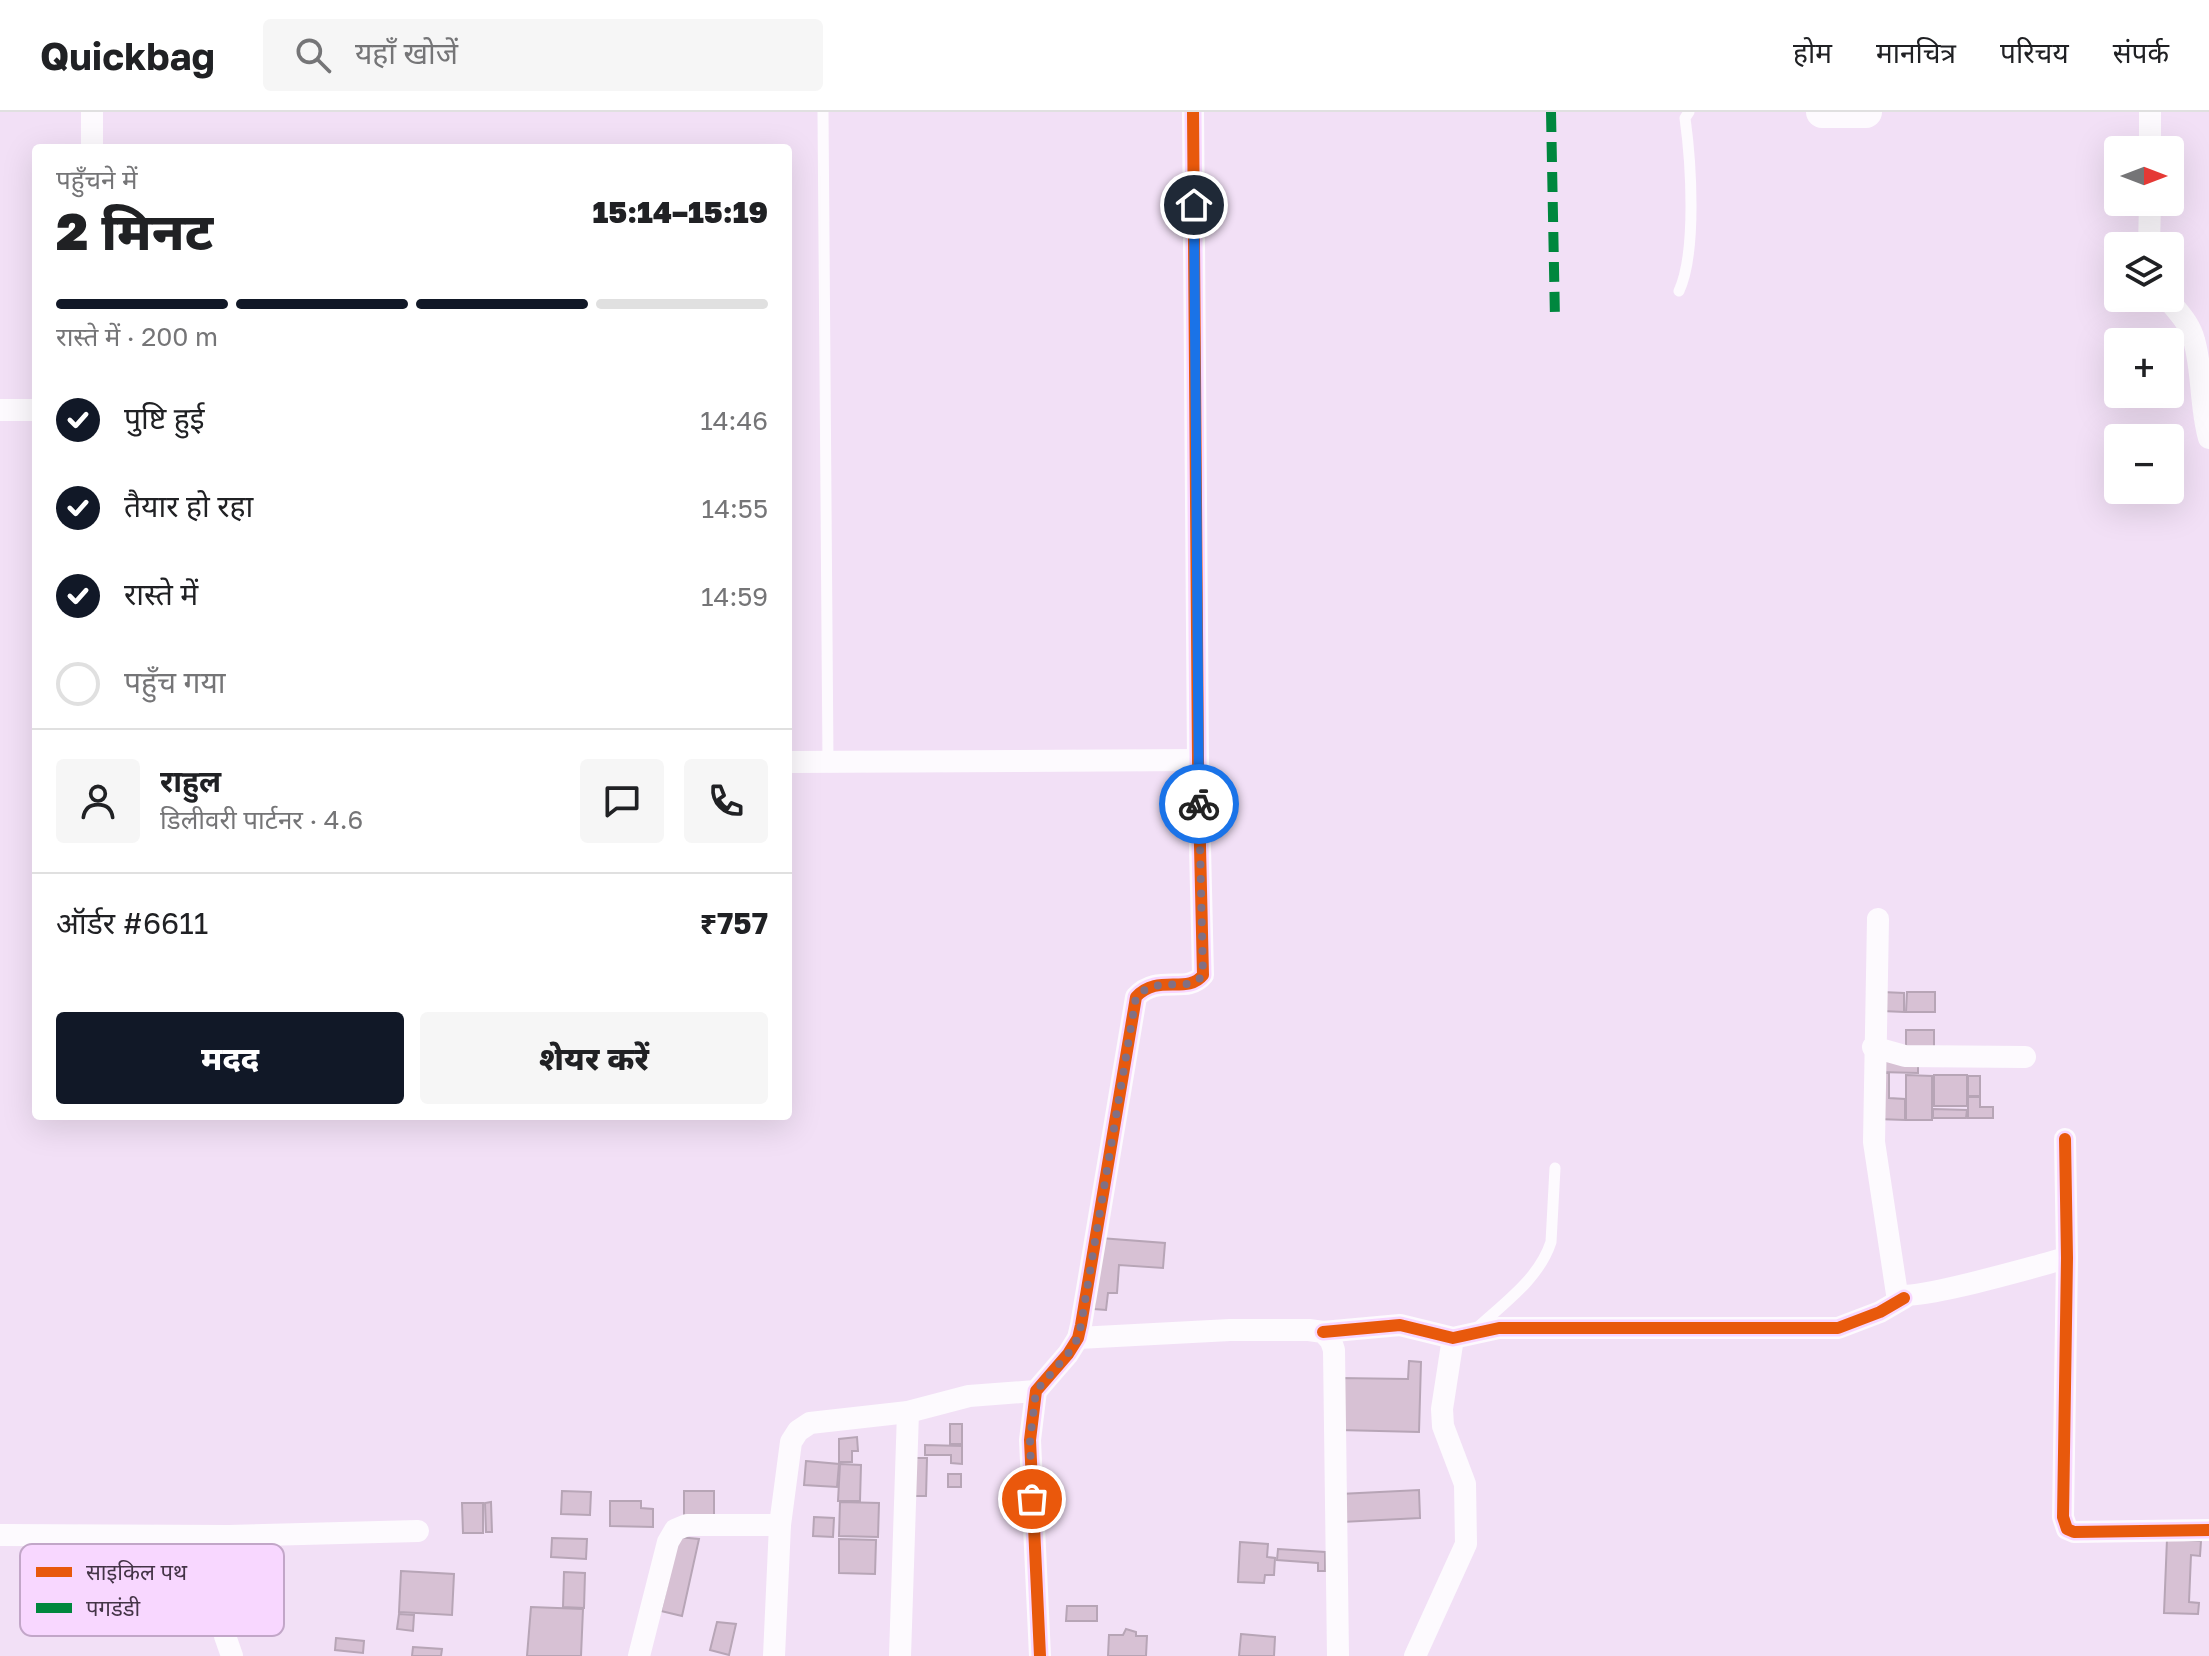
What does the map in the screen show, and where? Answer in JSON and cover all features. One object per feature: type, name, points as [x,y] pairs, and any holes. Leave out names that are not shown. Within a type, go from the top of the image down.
[{"type":"main road","points":[[1822,112],[1866,112]]},
{"type":"street","points":[[92,112],[92,144]]},
{"type":"street","points":[[1040,1656],[1030,1440],[1036,1391],[1078,1338],[1136,997],[1151,985],[1189,984],[1203,975],[1198,760],[1193,112]]},
{"type":"street","points":[[2150,112],[2150,136]]},
{"type":"street","points":[[2179,312],[2194,338],[2202,413],[2209,438]]},
{"type":"street","points":[[0,410],[32,410]]},
{"type":"street","points":[[792,762],[1198,760]]},
{"type":"street","points":[[1878,919],[1873,1047],[1874,1142],[1891,1239],[1894,1287],[1897,1294],[1904,1298]]},
{"type":"street","points":[[1873,1047],[1905,1056],[2025,1057]]},
{"type":"street","points":[[2065,1139],[2067,1258],[2063,1517],[2067,1529],[2092,1534],[2209,1530]]},
{"type":"street","points":[[1078,1338],[1230,1330],[1323,1332],[1400,1325],[1463,1335],[1499,1328],[1838,1328],[1880,1312],[1904,1298],[2067,1258]]},
{"type":"street","points":[[1323,1332],[1334,1350],[1338,1656]]},
{"type":"street","points":[[1415,1656],[1466,1544],[1465,1484],[1443,1426],[1442,1409],[1463,1335]]},
{"type":"street","points":[[774,1656],[780,1525],[791,1442],[798,1431],[810,1423],[908,1412],[947,1399],[1036,1391]]},
{"type":"street","points":[[900,1656],[908,1412]]},
{"type":"street","points":[[639,1656],[668,1542],[675,1530],[687,1525],[780,1525]]},
{"type":"street","points":[[0,1535],[229,1536],[418,1531]]},
{"type":"street","points":[[229,1536],[229,1544]]},
{"type":"street","points":[[225,1636],[232,1656]]},
{"type":"lane","points":[[823,112],[828,762]]},
{"type":"lane","points":[[1679,291],[1688,267],[1690,219],[1685,118],[1689,112]]},
{"type":"lane","points":[[1463,1335],[1532,1278],[1548,1252],[1555,1168]]},
{"type":"building","points":[[1882,992],[1904,993],[1904,1012],[1882,1011]]},
{"type":"building","points":[[1907,992],[1935,992],[1935,1012],[1906,1012]]},
{"type":"building","points":[[1906,1030],[1934,1030],[1934,1053],[1906,1053]]},
{"type":"building","points":[[1880,1058],[1918,1059],[1918,1073],[1880,1072]]},
{"type":"building","points":[[1877,1073],[1889,1073],[1889,1098],[1905,1099],[1905,1120],[1877,1119]]},
{"type":"building","points":[[1906,1075],[1932,1076],[1932,1120],[1906,1120]]},
{"type":"building","points":[[1934,1075],[1967,1075],[1967,1106],[1934,1106]]},
{"type":"building","points":[[1968,1076],[1980,1076],[1980,1096],[1968,1096]]},
{"type":"building","points":[[1968,1097],[1980,1097],[1980,1107],[1993,1107],[1993,1118],[1968,1118]]},
{"type":"building","points":[[1933,1109],[1967,1110],[1966,1118],[1933,1118]]},
{"type":"building","points":[[1100,1238],[1165,1243],[1163,1268],[1119,1265],[1117,1293],[1108,1293],[1106,1310],[1094,1309]]},
{"type":"building","points":[[1409,1361],[1421,1362],[1419,1432],[1339,1430],[1340,1378],[1408,1379]]},
{"type":"building","points":[[950,1424],[962,1424],[962,1444],[950,1444]]},
{"type":"building","points":[[857,1437],[858,1451],[852,1451],[852,1462],[839,1462],[839,1439]]},
{"type":"building","points":[[925,1445],[962,1446],[962,1464],[951,1463],[951,1455],[925,1455]]},
{"type":"building","points":[[910,1458],[927,1458],[926,1496],[909,1496]]},
{"type":"building","points":[[806,1461],[839,1464],[837,1487],[804,1485]]},
{"type":"building","points":[[840,1464],[861,1465],[860,1501],[838,1501]]},
{"type":"building","points":[[948,1474],[961,1474],[961,1487],[948,1487]]},
{"type":"building","points":[[1419,1490],[1420,1518],[1342,1522],[1340,1494]]},
{"type":"building","points":[[562,1491],[591,1492],[590,1515],[561,1514]]},
{"type":"building","points":[[684,1491],[714,1491],[714,1517],[684,1517]]},
{"type":"building","points":[[610,1501],[641,1501],[641,1508],[653,1509],[653,1527],[610,1526]]},
{"type":"building","points":[[491,1502],[492,1532],[486,1532],[485,1503]]},
{"type":"building","points":[[840,1502],[879,1503],[878,1537],[839,1536]]},
{"type":"building","points":[[462,1503],[483,1503],[483,1533],[463,1533]]},
{"type":"building","points":[[814,1517],[834,1518],[833,1537],[813,1536]]},
{"type":"building","points":[[678,1537],[699,1539],[682,1616],[661,1611]]},
{"type":"building","points":[[552,1538],[587,1539],[586,1559],[551,1557]]},
{"type":"building","points":[[839,1539],[876,1540],[875,1574],[839,1573]]},
{"type":"building","points":[[2167,1539],[2201,1541],[2200,1556],[2191,1555],[2189,1602],[2199,1603],[2198,1614],[2164,1613]]},
{"type":"building","points":[[1240,1542],[1268,1544],[1267,1557],[1275,1558],[1274,1575],[1265,1575],[1264,1583],[1238,1582]]},
{"type":"building","points":[[1278,1549],[1325,1552],[1325,1571],[1318,1571],[1318,1563],[1277,1560]]},
{"type":"building","points":[[401,1571],[454,1574],[452,1615],[399,1612]]},
{"type":"building","points":[[564,1572],[585,1573],[584,1608],[563,1607]]},
{"type":"building","points":[[1067,1606],[1097,1606],[1097,1621],[1066,1621]]},
{"type":"building","points":[[531,1607],[583,1609],[581,1656],[527,1656]]},
{"type":"building","points":[[399,1614],[414,1615],[413,1631],[397,1629]]},
{"type":"building","points":[[717,1622],[736,1624],[729,1655],[710,1650]]},
{"type":"building","points":[[1126,1629],[1136,1632],[1136,1636],[1147,1636],[1146,1656],[1108,1656],[1109,1635],[1123,1635]]},
{"type":"building","points":[[1241,1634],[1275,1637],[1274,1656],[1239,1656]]},
{"type":"building","points":[[336,1638],[364,1641],[363,1653],[335,1650]]},
{"type":"building","points":[[413,1647],[442,1649],[441,1656],[412,1656]]},
{"type":"marked path","points":[[1551,112],[1555,320]]},
{"type":"cycle path","points":[[1040,1656],[1030,1440],[1036,1391],[1078,1338],[1136,997],[1154,986],[1189,984],[1203,975],[1198,760],[1193,112]]},
{"type":"cycle path","points":[[2065,1139],[2067,1258],[2063,1517],[2067,1529],[2074,1532],[2209,1530]]},
{"type":"cycle path","points":[[1323,1332],[1400,1325],[1453,1338],[1499,1328],[1838,1328],[1880,1312],[1904,1298]]},
{"type":"way so far","points":[[1032,1499],[1030,1440],[1036,1391],[1078,1338],[1136,997],[1151,985],[1189,984],[1203,975],[1199,804]]},
{"type":"route","points":[[1194,205],[1199,804]]}]
